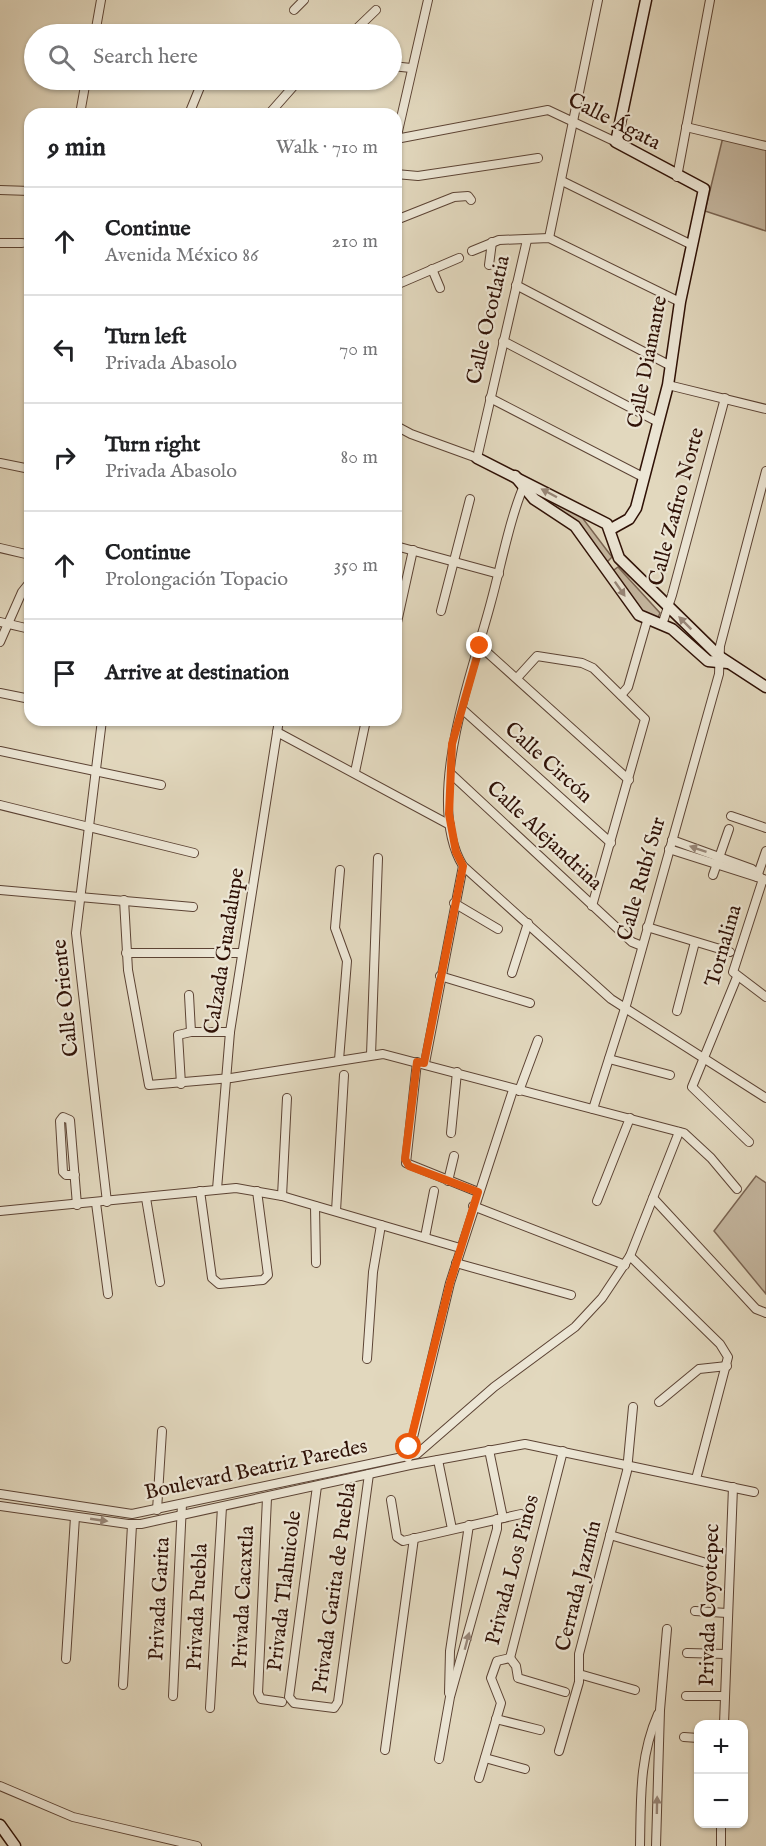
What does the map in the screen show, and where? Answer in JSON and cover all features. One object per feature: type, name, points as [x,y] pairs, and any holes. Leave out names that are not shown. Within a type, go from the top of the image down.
[{"type":"street","points":[[97,24],[101,0]]},
{"type":"street","points":[[294,10],[304,0]]},
{"type":"street","points":[[402,111],[428,0]]},
{"type":"street","points":[[598,0],[549,238],[680,302]]},
{"type":"street","points":[[616,142],[646,0]]},
{"type":"street","points":[[677,177],[710,0]]},
{"type":"street","points":[[361,24],[376,10]]},
{"type":"street","points":[[402,67],[411,68]]},
{"type":"street","points":[[81,108],[84,90]]},
{"type":"street","points":[[191,108],[199,90]]},
{"type":"street","points":[[274,108],[291,90]]},
{"type":"street","name":"Calle Ágata","points":[[402,139],[544,110],[616,142],[677,177],[704,189]]},
{"type":"street","points":[[686,127],[766,146]]},
{"type":"street","points":[[402,175],[418,176],[538,158]]},
{"type":"street","points":[[562,182],[692,245]]},
{"type":"street","points":[[0,189],[24,191]]},
{"type":"street","name":"Calle Diamante","points":[[611,529],[625,522],[634,513],[644,477],[668,385],[680,302],[704,189]]},
{"type":"street","points":[[402,218],[454,196],[468,196],[471,200]]},
{"type":"street","points":[[472,251],[492,242],[515,238],[527,240]]},
{"type":"street","name":"Calle Ocotlatia","points":[[477,458],[527,240],[549,238]]},
{"type":"street","points":[[489,265],[492,242]]},
{"type":"street","points":[[0,243],[21,243]]},
{"type":"street","points":[[402,282],[459,258]]},
{"type":"street","points":[[432,269],[440,288]]},
{"type":"street","points":[[516,285],[670,366]]},
{"type":"street","points":[[503,341],[658,422]]},
{"type":"street","points":[[668,385],[766,409]]},
{"type":"street","points":[[490,398],[644,477]]},
{"type":"street","name":"Calle Zafiro Norte","points":[[662,625],[724,398]]},
{"type":"street","points":[[402,429],[477,458],[515,476],[525,484],[604,521],[611,529],[619,558],[723,661],[766,687]]},
{"type":"street","points":[[0,463],[24,469]]},
{"type":"street","name":"Calle Rubí Sur","points":[[593,1109],[625,1006],[723,661],[720,646],[766,471]]},
{"type":"street","points":[[525,484],[534,499],[575,526],[636,612],[647,621],[662,625],[678,634],[708,661],[723,661]]},
{"type":"street","points":[[525,484],[452,744],[450,825],[463,866],[611,999],[766,1098]]},
{"type":"street","points":[[441,611],[470,499]]},
{"type":"street","points":[[402,547],[499,574]]},
{"type":"street","points":[[0,548],[24,554]]},
{"type":"street","points":[[402,601],[414,550]]},
{"type":"street","points":[[606,568],[619,558]]},
{"type":"street","points":[[0,642],[4,623],[24,590]]},
{"type":"street","points":[[621,695],[628,687],[647,621]]},
{"type":"street","points":[[4,623],[24,628]]},
{"type":"street","points":[[480,646],[629,780]]},
{"type":"street","points":[[517,678],[534,657],[541,655],[588,665],[643,715],[646,722],[592,906]]},
{"type":"street","points":[[0,693],[24,698]]},
{"type":"street","name":"Calle Circón","points":[[462,709],[611,843]]},
{"type":"street","name":"Calle Oriente","points":[[101,726],[76,948],[106,1202]]},
{"type":"street","name":"Calzada Guadalupe","points":[[217,1189],[230,1032],[278,726]]},
{"type":"street","points":[[355,772],[365,726]]},
{"type":"street","points":[[277,732],[450,825]]},
{"type":"street","points":[[0,751],[161,785]]},
{"type":"street","name":"Calle Alejandrina","points":[[450,773],[592,906],[632,942],[642,946]]},
{"type":"street","points":[[0,806],[195,853]]},
{"type":"street","points":[[731,816],[766,828]]},
{"type":"street","points":[[713,875],[729,829]]},
{"type":"street","points":[[672,840],[761,878]]},
{"type":"street","points":[[669,849],[718,860]]},
{"type":"street","name":"Tornalina","points":[[749,1142],[693,1090],[693,1083],[706,1058],[737,977],[733,972],[761,878],[766,851]]},
{"type":"street","points":[[371,1055],[378,858]]},
{"type":"street","points":[[463,866],[421,1063],[405,1161],[409,1166],[478,1192]]},
{"type":"street","points":[[339,1060],[347,961],[335,928],[340,870]]},
{"type":"street","points":[[0,890],[193,906]]},
{"type":"street","points":[[124,900],[126,953],[149,1085],[181,1084],[385,1054],[680,1132],[711,1158],[737,1189]]},
{"type":"street","points":[[454,903],[498,929]]},
{"type":"street","points":[[512,972],[528,923]]},
{"type":"street","points":[[647,927],[730,952]]},
{"type":"street","points":[[677,1011],[695,942]]},
{"type":"street","points":[[126,953],[242,953]]},
{"type":"street","points":[[440,976],[530,1003]]},
{"type":"street","points":[[737,977],[766,997]]},
{"type":"street","points":[[189,995],[191,1032]]},
{"type":"street","points":[[181,1084],[178,1035],[191,1032],[230,1032]]},
{"type":"street","points":[[410,1466],[408,1455],[460,1248],[516,1090],[538,1040]]},
{"type":"street","points":[[609,1059],[670,1075]]},
{"type":"street","points":[[451,1132],[457,1072]]},
{"type":"street","points":[[336,1211],[344,1075]]},
{"type":"street","points":[[282,1196],[287,1098]]},
{"type":"street","points":[[75,1175],[66,1175],[63,1172],[60,1121],[63,1117],[70,1120],[75,1175],[77,1205]]},
{"type":"street","points":[[597,1201],[630,1118]]},
{"type":"street","name":"Boulevard Beatriz Paredes","points":[[0,1494],[132,1514],[417,1454],[494,1387],[575,1327],[602,1298],[630,1256],[680,1132]]},
{"type":"street","points":[[448,1181],[454,1156]]},
{"type":"street","points":[[0,1211],[217,1189],[257,1191],[336,1211],[460,1248]]},
{"type":"street","points":[[200,1191],[215,1282],[267,1278],[257,1191]]},
{"type":"street","points":[[425,1237],[434,1191]]},
{"type":"street","points":[[146,1198],[160,1281]]},
{"type":"street","points":[[653,1198],[756,1309],[766,1313]]},
{"type":"street","points":[[96,1203],[108,1294]]},
{"type":"street","points":[[315,1206],[316,1263]]},
{"type":"street","points":[[474,1206],[625,1265]]},
{"type":"street","points":[[367,1359],[373,1272],[381,1224]]},
{"type":"street","points":[[630,1256],[720,1344],[728,1357],[696,1479]]},
{"type":"street","points":[[456,1263],[571,1295]]},
{"type":"street","points":[[659,1402],[696,1371],[727,1366]]},
{"type":"street","name":"Cerrada Jazmín","points":[[559,1751],[579,1674],[579,1654],[627,1465],[633,1407]]},
{"type":"street","points":[[157,1510],[162,1431]]},
{"type":"street","name":"Boulevard Beatriz Paredes","points":[[0,1506],[132,1525],[267,1498],[369,1474],[525,1444],[754,1492]]},
{"type":"street","points":[[440,1759],[450,1697],[500,1518],[489,1450]]},
{"type":"street","name":"Privada Los Pinos","points":[[479,1778],[501,1701],[491,1678],[497,1660],[510,1658],[563,1451]]},
{"type":"street","points":[[438,1460],[452,1529]]},
{"type":"street","name":"Privada Garita de Puebla","points":[[286,1702],[336,1707],[369,1474]]},
{"type":"street","name":"Privada Tlahuicole","points":[[286,1702],[317,1486]]},
{"type":"street","name":"Privada Coyotepec","points":[[724,1720],[733,1487]]},
{"type":"street","name":"Privada Cacaxtla","points":[[267,1498],[259,1697],[286,1702]]},
{"type":"street","points":[[391,1500],[398,1538],[403,1540],[521,1514]]},
{"type":"street","name":"Privada Garita","points":[[173,1696],[182,1504]]},
{"type":"street","name":"Privada Puebla","points":[[210,1708],[222,1507]]},
{"type":"street","points":[[66,1659],[75,1517]]},
{"type":"street","points":[[123,1686],[132,1525]]},
{"type":"street","points":[[450,1697],[450,1651],[469,1525]]},
{"type":"street","points":[[610,1536],[703,1562]]},
{"type":"street","points":[[385,1750],[414,1538]]},
{"type":"street","points":[[695,1611],[727,1613]]},
{"type":"street","points":[[660,1710],[644,1754],[640,1844],[656,1844],[660,1710],[667,1629]]},
{"type":"street","points":[[687,1653],[726,1654]]},
{"type":"street","points":[[510,1658],[516,1666],[518,1678],[565,1692]]},
{"type":"street","points":[[579,1674],[635,1690]]},
{"type":"street","points":[[686,1696],[725,1696]]},
{"type":"street","points":[[496,1719],[540,1730]]},
{"type":"street","points":[[684,1737],[694,1738]]},
{"type":"street","points":[[484,1758],[525,1769]]},
{"type":"street","points":[[0,1786],[73,1817],[197,1846]]},
{"type":"street","points":[[0,1825],[15,1846]]},
{"type":"street","points":[[721,1828],[721,1846]]},
{"type":"shaded area","points":[[723,137],[766,148],[766,231],[705,211]]},
{"type":"shaded area","points":[[539,494],[581,516],[612,557],[604,565],[570,522]]},
{"type":"shaded area","points":[[618,567],[660,613],[656,622],[647,619],[610,573]]},
{"type":"shaded area","points":[[756,1176],[766,1183],[766,1294],[714,1231]]},
{"type":"route","points":[[409,1447],[450,1283],[478,1192],[409,1166],[405,1159],[417,1062],[424,1063],[463,866],[456,852],[450,825],[448,796],[452,744],[480,646]]}]
